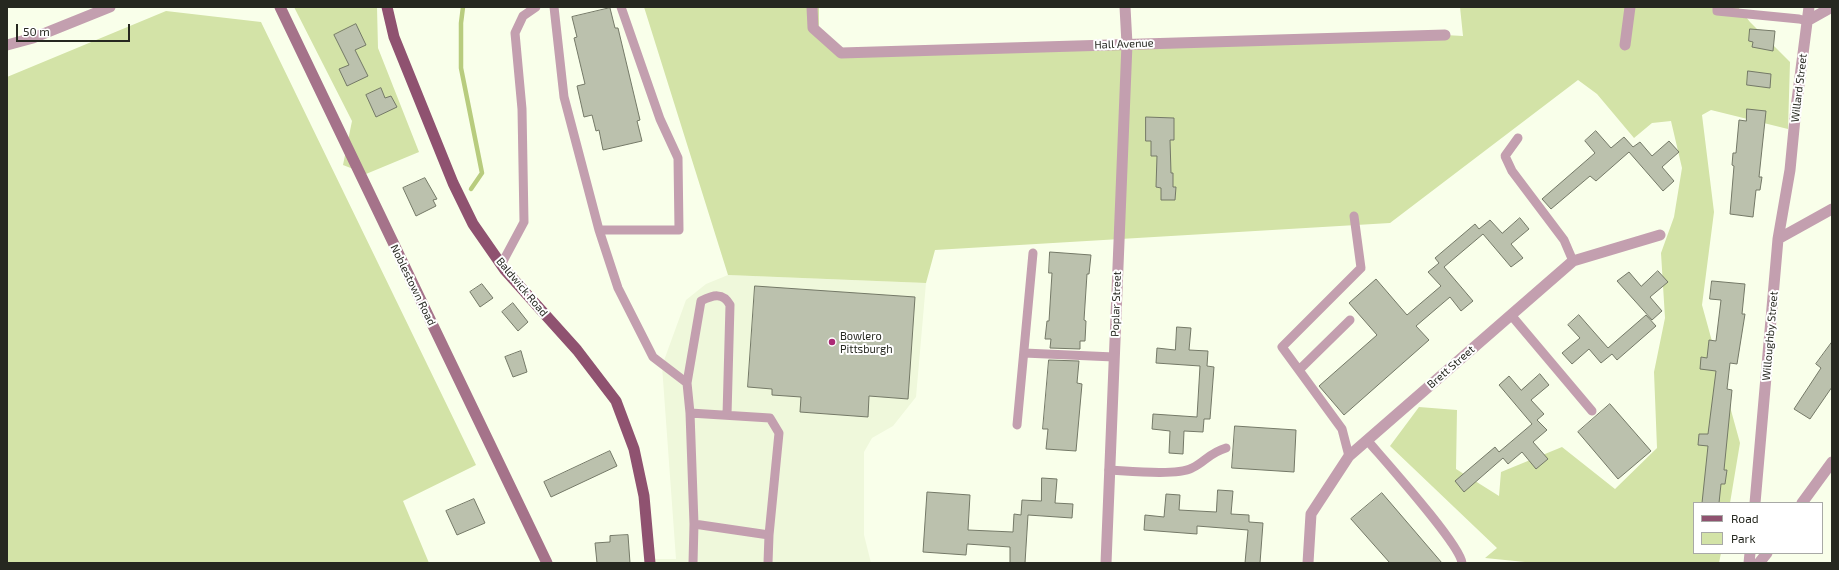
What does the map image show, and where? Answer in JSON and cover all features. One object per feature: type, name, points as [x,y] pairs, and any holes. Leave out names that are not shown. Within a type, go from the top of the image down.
[{"type":"main road","name":"Noblestown Road","points":[[280,7],[547,563]]},
{"type":"main road","name":"Baldwick Road","points":[[387,7],[394,37],[452,183],[473,224],[501,265],[577,350],[616,400],[634,448],[644,496],[650,563]]},
{"type":"street","points":[[7,45],[33,38],[110,7]]},
{"type":"street","name":"Hall Avenue","points":[[812,7],[813,28],[841,53],[1445,35]]},
{"type":"street","name":"Poplar Street","points":[[1106,563],[1127,44],[1125,7]]},
{"type":"street","points":[[1625,44],[1630,7]]},
{"type":"street","name":"Willard Street","points":[[1790,170],[1796,108],[1809,7]]},
{"type":"street","points":[[1807,22],[1832,7]]},
{"type":"street","name":"Willoughby Street","points":[[1755,502],[1778,239],[1790,170]]},
{"type":"street","points":[[1778,239],[1832,209]]},
{"type":"street","name":"Brett Street","points":[[1308,563],[1311,514],[1350,456],[1367,440],[1572,261],[1660,235]]},
{"type":"street","points":[[1803,502],[1832,462]]},
{"type":"street","points":[[1759,563],[1766,554]]},
{"type":"lane","points":[[501,265],[524,222],[522,109],[515,33],[523,16],[536,7]]},
{"type":"lane","points":[[554,7],[564,97],[599,230],[618,288],[653,357],[687,383]]},
{"type":"lane","points":[[599,230],[679,230],[680,182],[678,158],[660,120],[621,7]]},
{"type":"lane","points":[[1717,7],[1717,11],[1799,19],[1807,22]]},
{"type":"lane","points":[[1518,138],[1505,156],[1512,171],[1564,240],[1572,261]]},
{"type":"lane","points":[[1350,456],[1342,429],[1282,347],[1361,268],[1354,216]]},
{"type":"lane","points":[[1017,425],[1033,253]]},
{"type":"lane","points":[[693,563],[694,524],[690,413],[687,383],[701,301],[711,296],[722,295],[727,298],[730,305],[727,416]]},
{"type":"lane","points":[[1511,315],[1592,411]]},
{"type":"lane","points":[[1299,370],[1350,320]]},
{"type":"lane","points":[[1024,353],[1114,357]]},
{"type":"lane","points":[[690,413],[770,418],[779,433],[769,535],[768,563]]},
{"type":"lane","points":[[1367,440],[1448,538],[1461,557],[1462,563]]},
{"type":"lane","points":[[1110,470],[1180,472],[1192,468],[1214,452],[1226,448]]},
{"type":"lane","points":[[694,524],[769,535]]},
{"type":"shaded area","points":[[728,275],[926,283],[916,397],[893,426],[872,438],[864,452],[864,535],[871,563],[650,563],[649,559],[676,559],[662,366],[686,300],[706,284]]},
{"type":"green space","points":[[294,7],[377,7],[378,48],[419,152],[366,174],[343,165],[352,121]]},
{"type":"green space","points":[[644,7],[819,7],[819,35],[850,52],[1445,35],[1463,36],[1460,7],[1738,7],[1750,22],[1790,62],[1788,129],[1711,110],[1702,115],[1714,212],[1702,305],[1740,443],[1730,502],[1693,502],[1693,554],[1721,554],[1719,563],[1535,563],[1485,558],[1497,548],[1390,446],[1419,407],[1457,410],[1456,469],[1499,496],[1501,472],[1562,447],[1615,489],[1657,448],[1654,372],[1665,318],[1661,253],[1674,217],[1682,168],[1671,121],[1652,123],[1634,138],[1597,94],[1578,80],[1390,223],[935,250],[926,283],[728,275]]},
{"type":"green space","points":[[166,11],[261,22],[476,465],[403,501],[429,563],[7,563],[7,77]]},
{"type":"building","points":[[610,8],[615,28],[618,28],[640,120],[637,121],[642,141],[603,150],[599,130],[596,131],[592,115],[584,117],[577,86],[585,84],[574,38],[577,37],[572,17]]},
{"type":"building","points":[[356,24],[366,45],[355,50],[368,76],[347,86],[339,69],[349,65],[334,35]]},
{"type":"building","points":[[1750,29],[1775,31],[1773,51],[1752,47],[1753,42],[1749,41]]},
{"type":"building","points":[[1748,71],[1771,74],[1770,88],[1747,85]]},
{"type":"building","points":[[381,88],[385,98],[391,96],[397,107],[376,117],[366,95]]},
{"type":"building","points":[[1747,109],[1766,111],[1759,177],[1762,177],[1760,190],[1756,190],[1753,217],[1730,214],[1734,166],[1732,165],[1733,153],[1736,153],[1739,120],[1746,121]]},
{"type":"building","points":[[1146,117],[1174,118],[1174,140],[1170,140],[1171,173],[1173,173],[1173,187],[1176,187],[1175,200],[1161,200],[1161,188],[1156,187],[1157,156],[1151,156],[1151,141],[1146,141]]},
{"type":"building","points":[[1596,131],[1611,148],[1624,137],[1633,147],[1640,142],[1652,156],[1669,141],[1679,152],[1662,167],[1674,181],[1663,191],[1629,152],[1596,181],[1590,176],[1551,209],[1542,199],[1595,153],[1585,141]]},
{"type":"building","points":[[425,178],[437,199],[433,200],[436,206],[416,216],[403,188]]},
{"type":"building","points":[[1520,218],[1529,229],[1511,244],[1523,258],[1511,267],[1483,234],[1444,267],[1473,301],[1461,311],[1450,297],[1416,326],[1429,340],[1344,415],[1319,386],[1377,335],[1349,303],[1376,279],[1407,315],[1441,286],[1428,272],[1439,263],[1435,258],[1475,224],[1479,229],[1490,220],[1502,233]]},
{"type":"building","points":[[1050,252],[1091,255],[1089,274],[1087,274],[1084,320],[1086,321],[1085,341],[1080,341],[1080,349],[1050,348],[1051,339],[1045,339],[1047,321],[1049,321],[1052,273],[1049,273]]},
{"type":"building","points":[[1658,271],[1668,282],[1650,297],[1662,311],[1652,320],[1617,281],[1629,272],[1641,286]]},
{"type":"building","points":[[1712,281],[1745,284],[1742,314],[1745,314],[1737,364],[1730,363],[1727,389],[1732,390],[1724,470],[1727,470],[1725,484],[1721,484],[1719,502],[1702,502],[1708,446],[1698,445],[1699,434],[1708,434],[1716,371],[1700,369],[1701,357],[1707,358],[1709,340],[1716,341],[1721,300],[1710,299]]},
{"type":"building","points":[[482,284],[493,298],[480,307],[470,292]]},
{"type":"building","name":"Bowlero Pittsburgh","points":[[755,286],[915,297],[908,399],[869,396],[868,417],[800,412],[801,397],[772,395],[772,389],[748,387]]},
{"type":"building","points":[[513,303],[528,322],[518,331],[502,312]]},
{"type":"building","points":[[1579,315],[1608,348],[1646,315],[1656,326],[1617,360],[1612,354],[1601,363],[1589,349],[1572,364],[1562,353],[1580,338],[1568,325]]},
{"type":"building","points":[[1177,327],[1191,328],[1189,350],[1208,351],[1207,366],[1214,367],[1210,419],[1204,419],[1203,432],[1184,431],[1183,454],[1169,453],[1170,431],[1152,429],[1153,414],[1197,417],[1200,366],[1156,363],[1157,348],[1175,350]]},
{"type":"building","points":[[1832,342],[1832,387],[1810,419],[1794,409],[1821,368],[1816,364]]},
{"type":"building","points":[[521,351],[527,372],[513,377],[505,357]]},
{"type":"building","points":[[1049,360],[1079,361],[1077,383],[1082,384],[1076,451],[1046,449],[1048,429],[1043,429]]},
{"type":"building","points":[[1540,374],[1549,385],[1531,400],[1544,414],[1537,420],[1547,430],[1533,442],[1548,459],[1536,469],[1522,452],[1508,464],[1503,458],[1464,492],[1455,481],[1495,447],[1499,452],[1532,424],[1499,385],[1509,376],[1521,390]]},
{"type":"building","points":[[1610,404],[1651,451],[1618,479],[1578,432]]},
{"type":"building","points":[[1235,426],[1296,430],[1294,472],[1232,468]]},
{"type":"building","points":[[610,451],[617,466],[551,497],[544,482]]},
{"type":"building","points":[[1042,478],[1057,479],[1055,503],[1073,504],[1072,518],[1028,515],[1025,563],[1010,563],[1010,547],[967,544],[966,555],[923,552],[927,492],[970,495],[968,530],[1013,532],[1014,514],[1021,515],[1022,500],[1041,501]]},
{"type":"building","points":[[1218,490],[1233,491],[1231,514],[1249,515],[1249,522],[1263,523],[1260,563],[1245,563],[1248,530],[1197,526],[1197,534],[1144,530],[1145,515],[1164,517],[1166,494],[1180,495],[1179,510],[1216,512]]},
{"type":"building","points":[[1382,493],[1442,563],[1390,563],[1351,519]]},
{"type":"building","points":[[474,499],[485,523],[457,535],[446,511]]},
{"type":"building","points":[[628,535],[630,563],[597,563],[595,543],[610,542],[610,536]]},
{"type":"waterway","points":[[463,7],[461,23],[461,68],[482,173],[471,189]]},
{"type":"place","name":"Bowlero Pittsburgh","points":[[832,342]]}]
